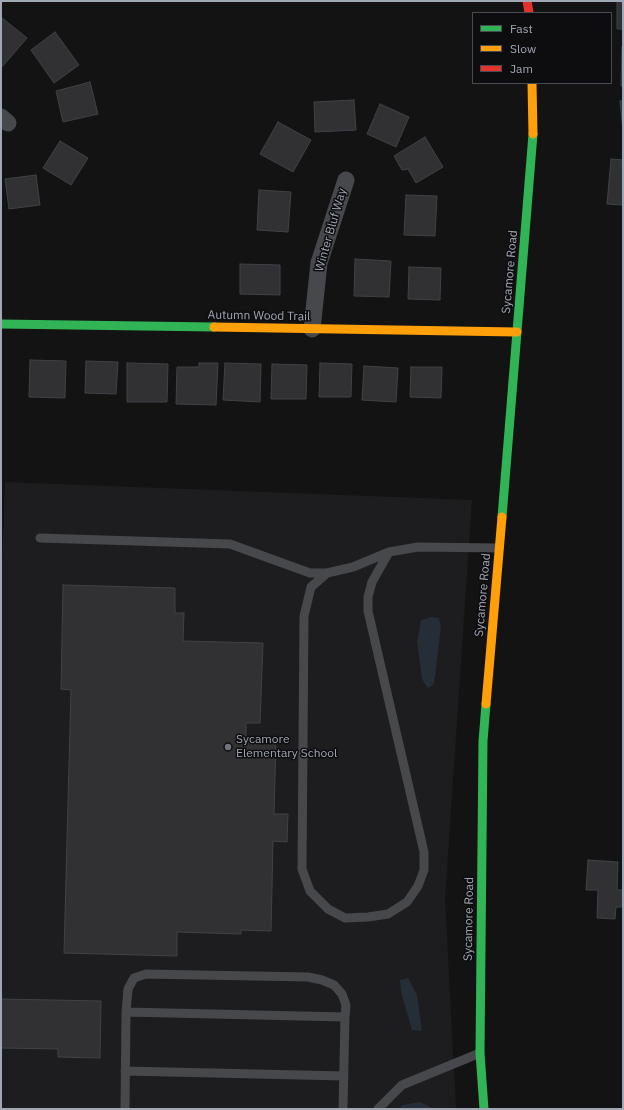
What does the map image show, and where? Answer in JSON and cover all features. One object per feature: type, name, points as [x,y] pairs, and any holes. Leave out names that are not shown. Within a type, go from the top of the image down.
[{"type":"street","points":[[527,1],[529,12]]},
{"type":"street","name":"Sycamore Road","points":[[484,1109],[480,1053],[483,741],[533,139],[532,84]]},
{"type":"street","name":"Winter Bluf Way","points":[[312,329],[319,263],[346,180]]},
{"type":"street","name":"Autumn Wood Trail","points":[[1,324],[517,332]]},
{"type":"lane","points":[[40,538],[230,544],[310,573],[327,574],[353,567],[389,552],[418,547],[499,548]]},
{"type":"lane","points":[[327,574],[311,588],[304,616],[302,869],[310,891],[328,909],[345,918],[368,917],[388,914],[408,902],[418,886],[424,870],[424,852],[368,611],[368,597],[372,582],[389,552]]},
{"type":"lane","points":[[125,1109],[126,1012],[128,989],[134,978],[146,974],[308,977],[322,980],[334,985],[342,994],[346,1005],[343,1109]]},
{"type":"lane","points":[[126,1012],[345,1017]]},
{"type":"lane","points":[[378,1109],[402,1086],[480,1053]]},
{"type":"lane","points":[[125,1071],[344,1076]]},
{"type":"shaded area","name":"Sycamore Elementary School","points":[[5,482],[472,500],[445,899],[456,1109],[1,1109],[1,595]]},
{"type":"shaded area","points":[[431,617],[439,618],[441,627],[434,684],[428,688],[422,679],[417,642],[421,620]]},
{"type":"shaded area","points":[[408,978],[417,995],[422,1031],[412,1030],[401,992],[400,980]]},
{"type":"shaded area","points":[[420,1102],[434,1109],[400,1109],[402,1105]]},
{"type":"building","points":[[617,1],[623,1],[623,29],[617,29]]},
{"type":"building","points":[[1,17],[27,38],[2,67],[1,66]]},
{"type":"building","points":[[55,32],[79,65],[54,83],[31,50]]},
{"type":"building","points":[[622,47],[623,86],[621,86]]},
{"type":"building","points":[[90,82],[98,114],[63,122],[56,91]]},
{"type":"building","points":[[354,100],[356,130],[315,132],[314,102]]},
{"type":"building","points":[[620,101],[623,101],[623,131]]},
{"type":"building","points":[[380,104],[409,117],[396,147],[367,134]]},
{"type":"building","points":[[278,122],[311,140],[293,172],[260,154]]},
{"type":"building","points":[[425,137],[443,167],[416,183],[408,169],[402,170],[394,156]]},
{"type":"building","points":[[60,141],[88,158],[71,185],[43,168]]},
{"type":"building","points":[[611,159],[623,160],[623,205],[607,204]]},
{"type":"building","points":[[36,175],[40,205],[9,209],[5,179]]},
{"type":"building","points":[[259,190],[291,192],[288,232],[257,230]]},
{"type":"building","points":[[406,195],[437,196],[435,236],[404,235]]},
{"type":"building","points":[[355,259],[391,261],[389,297],[354,296]]},
{"type":"building","points":[[240,264],[280,265],[280,295],[240,294]]},
{"type":"building","points":[[409,267],[441,268],[440,300],[408,299]]},
{"type":"building","points":[[30,360],[66,361],[65,398],[29,397]]},
{"type":"building","points":[[86,361],[118,362],[116,394],[85,393]]},
{"type":"building","points":[[127,363],[168,364],[167,402],[127,402]]},
{"type":"building","points":[[199,363],[218,363],[216,405],[176,404],[177,367],[199,367]]},
{"type":"building","points":[[225,363],[261,364],[260,402],[223,400]]},
{"type":"building","points":[[320,363],[352,364],[351,397],[319,397]]},
{"type":"building","points":[[272,364],[307,365],[306,399],[271,399]]},
{"type":"building","points":[[364,366],[398,368],[396,402],[362,400]]},
{"type":"building","points":[[411,367],[442,367],[441,398],[410,397]]},
{"type":"building","points":[[63,585],[175,588],[175,613],[184,613],[183,641],[263,643],[260,723],[246,723],[246,739],[276,740],[274,814],[288,814],[287,842],[273,841],[271,931],[241,930],[241,934],[177,932],[177,956],[64,953],[71,690],[61,689]]},
{"type":"building","points":[[588,860],[618,862],[617,890],[623,890],[623,907],[616,907],[615,919],[597,918],[598,890],[586,890]]},
{"type":"building","points":[[1,999],[101,1001],[100,1058],[58,1057],[58,1049],[1,1048]]},
{"type":"traffic: fast","points":[[502,517],[533,134]]},
{"type":"traffic: fast","points":[[1,324],[214,327]]},
{"type":"traffic: fast","points":[[484,1109],[480,1053],[483,741],[486,704]]},
{"type":"traffic: slow","points":[[532,84],[533,134]]},
{"type":"traffic: slow","points":[[214,327],[517,332]]},
{"type":"traffic: slow","points":[[486,704],[502,517]]},
{"type":"traffic: jam","points":[[527,1],[529,12]]},
{"type":"place","name":"Sycamore Elementary School","points":[[228,747]]}]
